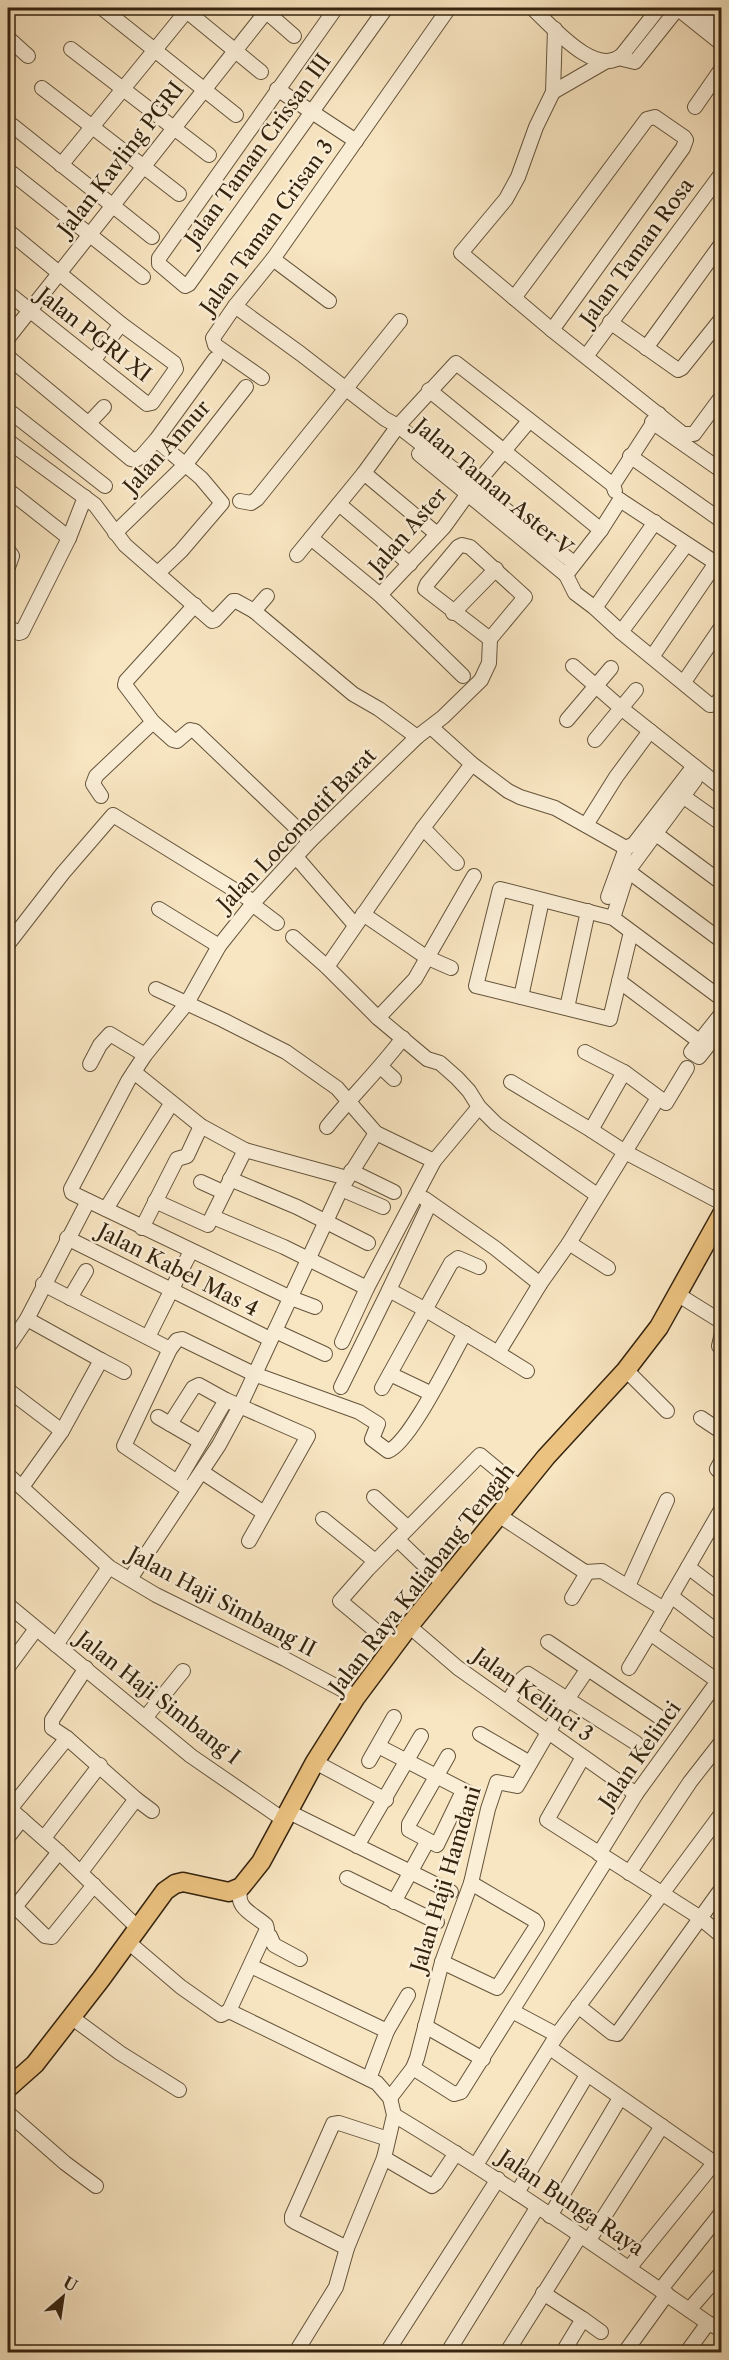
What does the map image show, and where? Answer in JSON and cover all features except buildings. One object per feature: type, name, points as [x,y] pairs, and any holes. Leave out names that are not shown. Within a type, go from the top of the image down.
[{"type":"main road","name":"Jalan Raya Kaliabang Tengah","points":[[241,1887],[261,1862],[315,1762],[356,1697],[409,1626],[546,1457],[626,1370],[660,1327],[722,1214]]},
{"type":"main road","points":[[8,2088],[35,2064],[165,1891],[183,1882],[229,1892],[241,1887]]},
{"type":"street","points":[[102,8],[236,115]]},
{"type":"street","points":[[62,165],[156,49],[186,8],[261,72]]},
{"type":"street","points":[[336,8],[277,88],[356,141]]},
{"type":"street","name":"Jalan Taman Crissan III","points":[[277,88],[158,261],[183,284],[189,284],[386,8]]},
{"type":"street","name":"Jalan Taman Crisan 3","points":[[262,378],[215,345],[213,338],[235,306],[273,259],[449,8]]},
{"type":"street","points":[[532,8],[590,57],[635,62],[677,8],[722,44]]},
{"type":"street","points":[[553,92],[611,60],[659,8]]},
{"type":"street","points":[[694,8],[722,30]]},
{"type":"street","points":[[266,9],[294,36]]},
{"type":"street","name":"Jalan Kavling PGRI","points":[[8,338],[266,9]]},
{"type":"street","points":[[555,29],[553,92],[518,177],[506,199],[461,253],[722,471]]},
{"type":"street","points":[[8,38],[28,56]]},
{"type":"street","points":[[71,49],[209,155]]},
{"type":"street","points":[[695,107],[719,77]]},
{"type":"street","points":[[42,88],[179,194]]},
{"type":"street","points":[[514,298],[647,119],[655,117],[684,137],[686,140],[683,148],[552,330]]},
{"type":"street","points":[[8,122],[152,237]]},
{"type":"street","points":[[8,170],[143,277]]},
{"type":"street","name":"Jalan Taman Rosa","points":[[587,356],[722,173]]},
{"type":"street","points":[[8,231],[121,324],[93,361]]},
{"type":"street","points":[[646,348],[722,243]]},
{"type":"street","points":[[273,259],[329,301]]},
{"type":"street","name":"Jalan PGRI XI","points":[[8,293],[149,404],[176,369],[174,363],[121,324]]},
{"type":"street","name":"Jalan Taman Aster V","points":[[235,306],[385,419],[570,569],[574,593],[684,682],[716,700]]},
{"type":"street","points":[[610,322],[677,370],[722,318]]},
{"type":"street","points":[[240,501],[254,502],[400,321]]},
{"type":"street","points":[[8,357],[133,460],[141,457],[156,440],[215,359]]},
{"type":"street","name":"Jalan Taman Aster V","points":[[297,555],[364,473],[395,429],[456,363],[529,421]]},
{"type":"street","name":"Jalan Annur","points":[[115,533],[185,465],[246,387]]},
{"type":"street","name":"Jalan Taman Aster V","points":[[429,390],[601,530]]},
{"type":"street","points":[[656,418],[690,436],[694,434],[722,396]]},
{"type":"street","points":[[89,423],[104,406]]},
{"type":"street","points":[[8,410],[105,486]]},
{"type":"street","points":[[613,485],[656,418]]},
{"type":"street","points":[[529,421],[613,485],[620,500],[718,565],[652,657]]},
{"type":"street","name":"Jalan Aster","points":[[380,595],[437,534],[529,421]]},
{"type":"street","points":[[156,440],[201,478],[222,503],[159,573]]},
{"type":"street","points":[[8,441],[85,497],[105,517],[125,545],[213,621],[233,601],[254,611],[353,694],[379,709],[417,737]]},
{"type":"street","points":[[630,456],[722,521]]},
{"type":"street","points":[[364,473],[437,534]]},
{"type":"street","points":[[8,490],[69,538]]},
{"type":"street","points":[[8,627],[19,633],[22,632],[69,538],[85,497]]},
{"type":"street","points":[[570,569],[601,530],[620,500]]},
{"type":"street","points":[[339,504],[410,564]]},
{"type":"street","points":[[595,608],[655,522]]},
{"type":"street","points":[[311,538],[380,595],[463,676]]},
{"type":"street","points":[[462,545],[470,547],[525,597],[490,639],[453,613],[425,589],[462,545]]},
{"type":"street","points":[[621,632],[686,545]]},
{"type":"street","points":[[8,550],[12,556],[8,567]]},
{"type":"street","points":[[453,613],[496,569]]},
{"type":"street","points":[[254,611],[267,596]]},
{"type":"street","points":[[195,605],[125,683],[153,722],[175,741],[188,731],[195,731],[310,841]]},
{"type":"street","points":[[684,682],[722,626]]},
{"type":"street","name":"Jalan Locomotif Barat","points":[[315,1307],[142,1228],[72,1193],[71,1189],[134,1072],[145,1054],[187,1003],[219,946],[253,903],[297,858],[310,841],[417,737],[472,690],[486,672],[490,656],[490,639]]},
{"type":"street","points":[[573,666],[621,708],[722,788]]},
{"type":"street","points":[[567,720],[611,668]]},
{"type":"street","points":[[595,740],[636,690]]},
{"type":"street","points":[[101,796],[93,784],[96,776],[153,722]]},
{"type":"street","points":[[431,727],[472,764],[515,795],[547,805],[626,848]]},
{"type":"street","points":[[586,825],[616,777],[650,731]]},
{"type":"street","points":[[327,967],[423,828],[472,764]]},
{"type":"street","points":[[608,897],[626,848],[634,844],[694,766]]},
{"type":"street","points":[[613,918],[628,871],[695,780]]},
{"type":"street","points":[[684,797],[722,824]]},
{"type":"street","points":[[8,944],[63,873],[114,815],[253,903],[277,923]]},
{"type":"street","points":[[423,828],[457,863]]},
{"type":"street","points":[[656,834],[722,883]]},
{"type":"street","points":[[297,858],[359,920],[426,957],[451,968]]},
{"type":"street","points":[[628,871],[722,940]]},
{"type":"street","points":[[378,1018],[415,979],[474,876]]},
{"type":"street","points":[[631,932],[610,1019],[476,986],[501,889],[613,918],[722,999]]},
{"type":"street","points":[[521,997],[542,900]]},
{"type":"street","points":[[159,909],[219,946]]},
{"type":"street","points":[[567,1008],[588,911]]},
{"type":"street","points":[[293,937],[378,1018],[427,1059],[440,1063],[457,1078],[479,1107],[496,1124],[597,1195]]},
{"type":"street","points":[[619,981],[699,1041]]},
{"type":"street","points":[[156,989],[286,1052],[324,1078],[349,1100],[376,1133],[434,1161]]},
{"type":"street","points":[[722,1013],[691,1052],[699,1058],[722,1028]]},
{"type":"street","points":[[90,1064],[107,1035],[110,1034],[145,1054]]},
{"type":"street","points":[[327,1127],[381,1067],[403,1038]]},
{"type":"street","points":[[585,1052],[624,1072],[664,1102],[668,1101],[687,1068]]},
{"type":"street","points":[[381,1067],[394,1079]]},
{"type":"street","points":[[134,1072],[201,1126],[245,1150],[394,1192]]},
{"type":"street","points":[[591,1130],[624,1072]]},
{"type":"street","points":[[511,1082],[625,1152],[722,1203]]},
{"type":"street","points":[[498,1353],[658,1098]]},
{"type":"street","points":[[106,1209],[171,1104]]},
{"type":"street","points":[[342,1342],[367,1288],[434,1161],[479,1107]]},
{"type":"street","points":[[142,1228],[177,1159],[187,1156],[201,1126]]},
{"type":"street","points":[[184,1486],[202,1472],[240,1406],[325,1222],[347,1179],[376,1133]]},
{"type":"street","points":[[154,1201],[205,1225],[209,1223],[245,1150]]},
{"type":"street","points":[[230,1179],[297,1207],[368,1243]]},
{"type":"street","points":[[347,1179],[383,1207]]},
{"type":"street","points":[[201,1182],[223,1192]]},
{"type":"street","points":[[417,1192],[495,1248],[540,1284]]},
{"type":"street","points":[[8,1347],[27,1319],[88,1200]]},
{"type":"street","points":[[341,1387],[430,1203]]},
{"type":"street","points":[[213,1217],[309,1259],[367,1288]]},
{"type":"street","name":"Jalan Kabel Mas 4","points":[[67,1238],[171,1289],[273,1335],[325,1354]]},
{"type":"street","points":[[569,1243],[608,1268]]},
{"type":"street","points":[[148,1337],[191,1251]]},
{"type":"street","points":[[382,1388],[455,1259],[479,1267]]},
{"type":"street","points":[[70,1298],[86,1271]]},
{"type":"street","points":[[44,1284],[171,1349]]},
{"type":"street","points":[[389,1290],[527,1371]]},
{"type":"street","points":[[677,1294],[722,1322]]},
{"type":"street","points":[[27,1319],[124,1372]]},
{"type":"street","points":[[184,1486],[124,1446],[177,1340],[182,1339],[254,1374],[359,1412],[376,1422],[378,1427],[372,1440],[388,1452],[400,1442],[419,1417],[465,1333]]},
{"type":"street","points":[[722,1333],[719,1346],[722,1349]]},
{"type":"street","name":"Jalan Haji Simbang II","points":[[101,1360],[62,1431],[13,1483],[109,1566],[356,1697]]},
{"type":"street","points":[[626,1370],[667,1411]]},
{"type":"street","points":[[390,1374],[430,1394]]},
{"type":"street","points":[[170,1424],[195,1385],[199,1385],[226,1400],[308,1436],[249,1541]]},
{"type":"street","points":[[8,1390],[62,1431]]},
{"type":"street","points":[[130,1579],[184,1486],[201,1442],[226,1400]]},
{"type":"street","points":[[158,1417],[201,1442]]},
{"type":"street","points":[[700,1418],[722,1432]]},
{"type":"street","points":[[394,1646],[340,1601],[375,1561],[480,1455],[521,1490]]},
{"type":"street","points":[[722,1460],[717,1469],[722,1474]]},
{"type":"street","points":[[202,1472],[264,1513]]},
{"type":"street","points":[[374,1497],[408,1528]]},
{"type":"street","points":[[628,1586],[667,1500]]},
{"type":"street","points":[[629,1668],[722,1508]]},
{"type":"street","points":[[500,1516],[587,1573],[602,1571],[664,1609]]},
{"type":"street","points":[[323,1519],[375,1561]]},
{"type":"street","points":[[397,1539],[444,1584]]},
{"type":"street","points":[[56,1645],[109,1566]]},
{"type":"street","points":[[688,1567],[722,1593]]},
{"type":"street","points":[[572,1598],[587,1573]]},
{"type":"street","points":[[671,1596],[722,1635]]},
{"type":"street","name":"Jalan Haji Simbang I","points":[[8,1605],[191,1756],[287,1816],[357,1846],[451,1892]]},
{"type":"street","name":"Jalan Kelinci 3","points":[[409,1626],[458,1668],[636,1794]]},
{"type":"street","points":[[8,1667],[36,1629]]},
{"type":"street","points":[[650,1633],[720,1683]]},
{"type":"street","points":[[548,1642],[658,1716]]},
{"type":"street","points":[[86,1668],[52,1720],[52,1728],[100,1765],[152,1811]]},
{"type":"street","name":"Jalan Haji Hamdani","points":[[390,2098],[413,2068],[442,1962],[471,1883],[488,1809],[497,1782],[517,1786],[568,1698],[587,1670]]},
{"type":"street","points":[[145,1718],[183,1671]]},
{"type":"street","points":[[508,1702],[522,1679],[528,1674],[636,1743]]},
{"type":"street","name":"Jalan Kelinci","points":[[413,2068],[458,2094],[483,2059],[603,1857],[636,1794],[720,1683]]},
{"type":"street","points":[[369,1761],[394,1717]]},
{"type":"street","points":[[480,1734],[530,1763]]},
{"type":"street","points":[[357,1846],[386,1800],[421,1736]]},
{"type":"street","points":[[67,1738],[9,1808],[94,1885],[132,1934],[181,1987],[221,2014],[229,2011],[266,1933],[266,1925],[240,1902],[238,1897],[241,1887]]},
{"type":"street","points":[[629,1873],[690,1782],[722,1741]]},
{"type":"street","points":[[378,1746],[436,1778],[467,1793],[438,1844],[435,1845],[410,1832],[408,1827],[436,1778],[448,1756]]},
{"type":"street","points":[[583,1757],[547,1820],[699,1917],[722,1936]]},
{"type":"street","points":[[315,1762],[386,1800]]},
{"type":"street","points":[[44,1838],[100,1765]]},
{"type":"street","points":[[81,1872],[136,1799]]},
{"type":"street","points":[[476,2165],[557,2035],[722,1813]]},
{"type":"street","points":[[8,1837],[22,1820]]},
{"type":"street","points":[[394,1902],[427,1842]]},
{"type":"street","points":[[59,1852],[11,1904],[45,1936],[52,1937],[94,1885]]},
{"type":"street","points":[[347,1878],[437,1922]]},
{"type":"street","points":[[442,1962],[497,1988],[536,1927],[534,1920],[471,1883]]},
{"type":"street","points":[[578,2006],[612,2033],[617,2034],[699,1917],[720,1892]]},
{"type":"street","points":[[266,1933],[270,1936],[273,1945],[300,1959]]},
{"type":"street","points":[[251,1966],[387,2031]]},
{"type":"street","points":[[369,2079],[387,2031],[408,1995]]},
{"type":"street","points":[[512,2010],[557,2035]]},
{"type":"street","points":[[229,2011],[377,2083],[390,2098],[394,2115],[384,2158],[347,2248],[336,2287],[296,2352]]},
{"type":"street","points":[[71,2017],[120,2053],[179,2090]]},
{"type":"street","points":[[425,2026],[483,2059]]},
{"type":"street","points":[[550,2048],[718,2165],[630,2267]]},
{"type":"street","points":[[517,2193],[587,2075]]},
{"type":"street","points":[[448,2352],[620,2098]]},
{"type":"street","points":[[8,2113],[65,2163],[96,2186]]},
{"type":"street","name":"Jalan Bunga Raya","points":[[394,2115],[498,2179],[544,2212],[630,2267],[708,2323],[722,2330]]},
{"type":"street","points":[[347,2248],[295,2222],[292,2216],[333,2124],[339,2123],[388,2139]]},
{"type":"street","points":[[507,2352],[543,2293],[585,2238],[662,2126]]},
{"type":"street","points":[[384,2158],[432,2186],[456,2153]]},
{"type":"street","points":[[387,2352],[498,2179]]},
{"type":"street","points":[[625,2352],[664,2292],[722,2212]]},
{"type":"street","points":[[689,2310],[722,2272]]},
{"type":"street","points":[[543,2293],[601,2332]]},
{"type":"street","points":[[563,2352],[583,2319]]},
{"type":"street","points":[[687,2352],[708,2323]]}]
